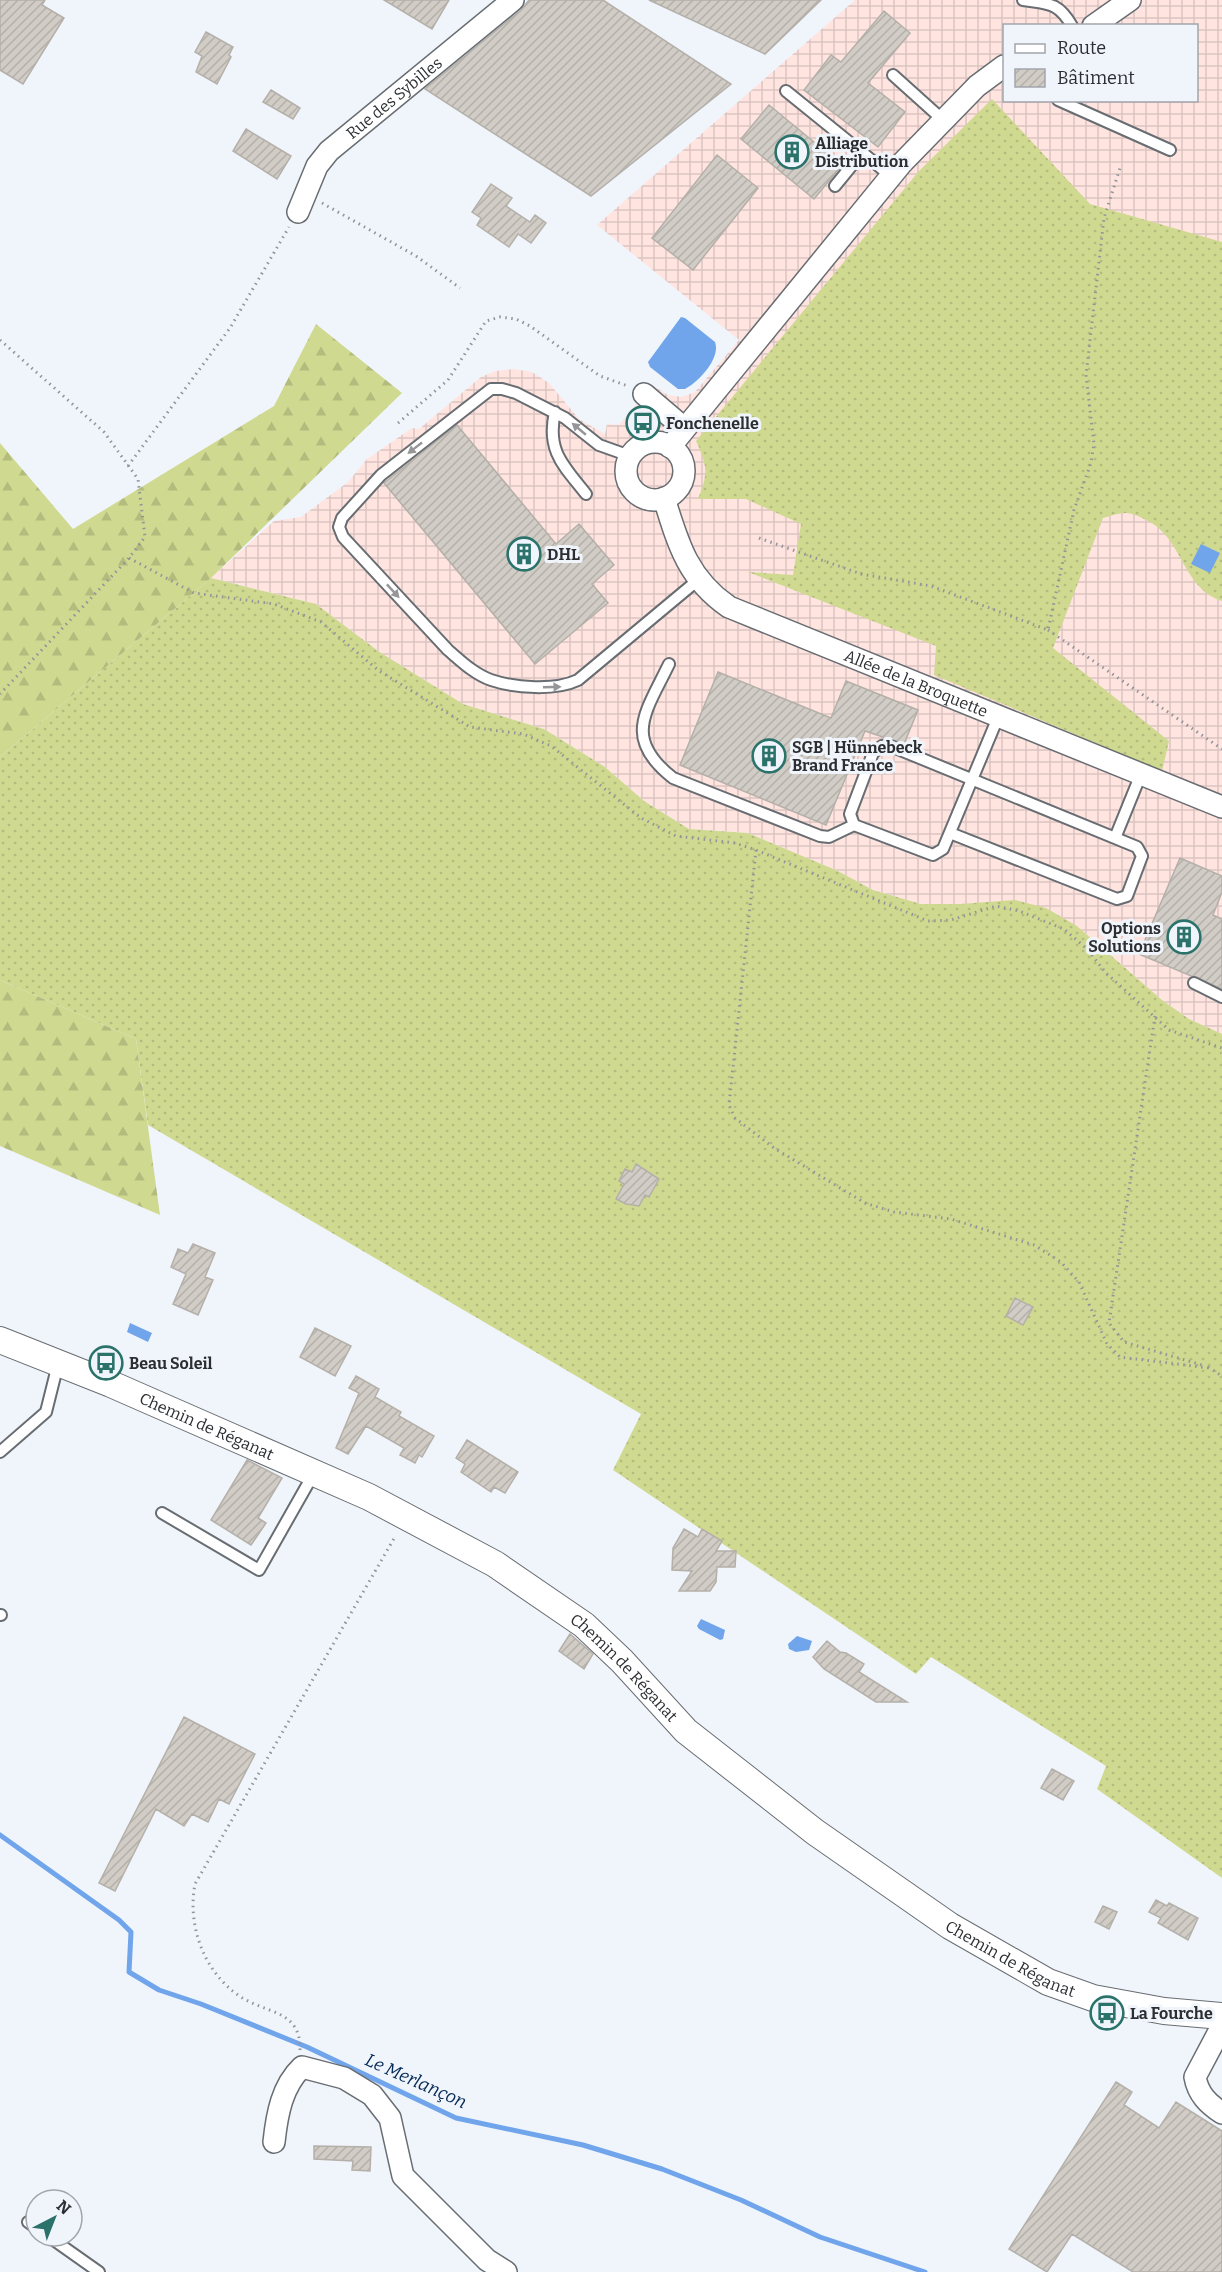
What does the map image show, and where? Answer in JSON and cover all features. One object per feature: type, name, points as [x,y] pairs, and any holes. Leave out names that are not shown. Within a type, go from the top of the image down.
[{"type":"street","name":"Rue des Sybilles","points":[[302,202],[317,166],[328,151],[513,0]]},
{"type":"street","points":[[1096,24],[1130,0]]},
{"type":"street","points":[[670,447],[891,176],[977,86],[1003,67]]},
{"type":"street","points":[[644,394],[684,428]]},
{"type":"street","points":[[653,442],[670,447],[682,460],[683,478],[673,494],[664,498],[644,498],[636,492],[626,475],[630,456],[636,449],[653,442]]},
{"type":"street","name":"Allée de la Broquette","points":[[664,498],[684,555],[698,580],[710,594],[729,607],[1222,807]]},
{"type":"street","name":"Chemin de Réganat","points":[[0,1340],[314,1473],[406,1517],[495,1564],[584,1625],[622,1661],[686,1731],[815,1832],[950,1926],[1048,1982],[1093,1998],[1164,2011],[1222,2016]]},
{"type":"street","points":[[1222,2026],[1195,2077],[1198,2089],[1211,2106],[1222,2113]]},
{"type":"street","points":[[274,2142],[282,2101],[291,2078],[302,2067],[344,2078],[372,2095],[390,2118],[403,2176],[487,2260],[506,2272]]},
{"type":"lane","points":[[1023,0],[1053,4],[1061,9],[1071,24]]},
{"type":"lane","points":[[892,75],[943,120]]},
{"type":"lane","points":[[786,91],[891,176]]},
{"type":"lane","points":[[1062,102],[1170,150]]},
{"type":"lane","points":[[835,186],[862,153]]},
{"type":"lane","points":[[630,456],[599,445],[577,426],[555,412],[516,393],[491,389],[381,475],[363,492],[342,518],[339,527],[344,537],[466,666],[491,680],[538,687],[554,688],[578,680],[698,580]]},
{"type":"lane","points":[[555,412],[551,427],[554,449],[586,494]]},
{"type":"lane","points":[[669,664],[644,717],[642,732],[645,747],[656,765],[673,778],[820,836],[837,835],[854,825]]},
{"type":"lane","points":[[950,833],[1117,899],[1127,896],[1142,856],[1137,847],[973,780],[888,745],[882,746],[873,753],[850,814],[854,825],[933,855],[943,849],[973,780],[999,715]]},
{"type":"lane","points":[[1115,838],[1141,774]]},
{"type":"lane","points":[[1194,983],[1222,997]]},
{"type":"lane","points":[[0,1452],[46,1412],[58,1363]]},
{"type":"lane","points":[[162,1513],[259,1570],[314,1473]]},
{"type":"lane","points":[[65,2248],[99,2272]]},
{"type":"path","points":[[1048,630],[1074,510],[1092,463],[1094,444],[1086,375],[1104,218],[1121,165]]},
{"type":"path","points":[[128,466],[230,328],[302,202],[416,256],[460,288]]},
{"type":"path","points":[[398,423],[448,380],[486,321],[501,317],[516,319],[530,326],[600,376],[644,394]]},
{"type":"path","points":[[0,340],[104,432],[138,480],[145,537],[129,558],[0,694]]},
{"type":"path","points":[[759,538],[861,574],[931,586],[1048,630],[1222,749]]},
{"type":"path","points":[[129,558],[194,593],[274,604],[321,622],[378,670],[470,727],[523,734],[551,746],[641,818],[676,836],[735,843],[756,850],[928,921],[951,920],[996,906],[1019,911],[1064,929],[1087,949],[1106,973],[1169,1030],[1184,1037],[1222,1048]]},
{"type":"path","points":[[756,850],[729,1105],[735,1118],[774,1148],[865,1203],[894,1212],[951,1219],[1034,1245],[1061,1262],[1079,1282],[1107,1344],[1120,1357],[1209,1368]]},
{"type":"path","points":[[1155,1016],[1109,1323],[1124,1342],[1209,1368],[1222,1376]]},
{"type":"path","points":[[300,2053],[300,2035],[283,2015],[254,2005],[238,1996],[208,1962],[192,1924],[191,1903],[195,1884],[406,1517]]},
{"type":"shaded area","points":[[855,0],[1222,0],[1222,1034],[1189,1019],[1162,1000],[1077,926],[960,904],[921,904],[873,890],[838,871],[748,833],[689,829],[644,801],[605,767],[544,729],[463,704],[378,651],[316,604],[211,578],[274,521],[301,517],[348,482],[367,459],[412,428],[419,429],[481,377],[495,371],[514,369],[532,372],[549,383],[579,419],[605,434],[607,424],[619,425],[652,385],[668,395],[682,397],[695,392],[739,340],[597,225]]},
{"type":"green space","points":[[992,99],[1090,204],[1222,242],[1222,601],[1208,594],[1198,585],[1167,537],[1157,527],[1130,514],[1123,513],[1103,518],[1053,648],[1169,741],[1162,771],[934,675],[936,646],[748,572],[793,575],[801,524],[746,499],[698,499],[704,483],[705,464],[696,441],[919,171]]},
{"type":"green space","points":[[316,324],[402,393],[211,578],[0,757],[0,443],[73,529],[274,406]]},
{"type":"green space","points":[[211,578],[316,604],[378,651],[463,704],[544,729],[605,767],[644,801],[689,829],[748,833],[838,871],[873,890],[921,904],[1015,900],[1046,908],[1077,926],[1162,1000],[1189,1019],[1222,1034],[1222,1878],[1097,1789],[1106,1766],[931,1657],[916,1674],[613,1470],[641,1414],[148,1125],[136,1039],[0,980],[0,757]]},
{"type":"green space","points":[[0,980],[136,1039],[160,1215],[0,1146]]},
{"type":"water","points":[[681,317],[715,342],[716,348],[708,369],[685,389],[678,389],[650,367],[648,362]]},
{"type":"water","points":[[1201,544],[1220,553],[1210,573],[1191,564]]},
{"type":"water","points":[[130,1323],[152,1333],[148,1342],[127,1332]]},
{"type":"water","points":[[701,1619],[725,1630],[723,1639],[720,1640],[699,1629],[697,1626]]},
{"type":"water","points":[[797,1636],[812,1641],[809,1650],[796,1652],[789,1649],[788,1644]]},
{"type":"building","points":[[0,0],[45,0],[42,5],[64,18],[23,84],[0,70]]},
{"type":"building","points":[[384,0],[449,0],[432,29]]},
{"type":"building","points":[[529,0],[603,0],[731,84],[591,196],[425,89],[521,10]]},
{"type":"building","points":[[649,0],[821,0],[765,54]]},
{"type":"building","points":[[884,11],[910,33],[868,83],[905,112],[878,147],[804,90],[831,55],[841,62]]},
{"type":"building","points":[[206,32],[233,47],[229,55],[231,57],[217,84],[196,72],[202,56],[195,52]]},
{"type":"building","points":[[271,90],[300,108],[293,119],[263,102]]},
{"type":"building","name":"Alliage Distribution","points":[[769,105],[842,165],[814,199],[741,139]]},
{"type":"building","points":[[246,129],[291,156],[277,179],[233,151]]},
{"type":"building","points":[[717,155],[758,188],[693,270],[652,238]]},
{"type":"building","points":[[491,184],[512,198],[506,206],[530,222],[535,215],[546,223],[531,243],[518,234],[509,247],[477,225],[481,218],[472,212]]},
{"type":"building","name":"DHL","points":[[457,425],[556,544],[579,524],[614,565],[592,584],[608,603],[535,664],[384,483]]},
{"type":"building","name":"SGB | Hünnebeck Brand France","points":[[718,672],[831,718],[846,681],[918,710],[904,744],[865,731],[826,825],[680,765]]},
{"type":"building","name":"Options Solutions","points":[[1180,858],[1222,876],[1222,892],[1213,915],[1222,919],[1222,989],[1139,954]]},
{"type":"building","points":[[636,1164],[659,1179],[649,1197],[645,1195],[639,1206],[626,1204],[616,1199],[624,1184],[619,1181],[625,1169],[632,1172]]},
{"type":"building","points":[[193,1244],[215,1253],[205,1277],[213,1280],[198,1315],[173,1304],[186,1274],[171,1267],[178,1249],[188,1253]]},
{"type":"building","points":[[1015,1298],[1033,1307],[1023,1325],[1006,1316]]},
{"type":"building","points":[[315,1328],[351,1346],[335,1376],[300,1357]]},
{"type":"building","points":[[356,1376],[379,1389],[375,1397],[401,1412],[399,1416],[434,1436],[422,1457],[419,1455],[415,1463],[400,1455],[404,1448],[366,1426],[348,1454],[336,1448],[359,1393],[349,1388]]},
{"type":"building","points":[[467,1440],[518,1472],[505,1493],[494,1487],[491,1492],[461,1472],[465,1464],[456,1458]]},
{"type":"building","points":[[247,1460],[282,1478],[258,1518],[266,1523],[251,1545],[211,1520]]},
{"type":"building","points":[[684,1529],[698,1537],[702,1529],[722,1541],[716,1551],[736,1551],[735,1567],[717,1567],[716,1582],[710,1591],[679,1591],[692,1571],[672,1570],[673,1548]]},
{"type":"building","points":[[570,1634],[593,1654],[584,1669],[559,1651]]},
{"type":"building","points":[[827,1641],[840,1652],[864,1664],[859,1672],[907,1702],[876,1702],[824,1669],[813,1657]]},
{"type":"building","points":[[184,1717],[255,1754],[229,1804],[219,1799],[208,1822],[192,1814],[184,1826],[156,1809],[115,1891],[99,1883]]},
{"type":"building","points":[[1052,1769],[1074,1781],[1063,1800],[1041,1788]]},
{"type":"building","points":[[1156,1900],[1167,1906],[1169,1903],[1198,1918],[1188,1940],[1158,1923],[1161,1918],[1149,1912]]},
{"type":"building","points":[[1103,1906],[1117,1912],[1109,1929],[1095,1922]]},
{"type":"building","points":[[1116,2082],[1132,2092],[1124,2105],[1159,2128],[1176,2102],[1222,2131],[1222,2272],[1133,2272],[1072,2234],[1047,2272],[1009,2249]]},
{"type":"building","points":[[314,2146],[371,2147],[370,2171],[352,2170],[353,2161],[314,2159]]},
{"type":"waterway","name":"Le Merlançon","points":[[0,1835],[119,1920],[131,1932],[129,1972],[159,1990],[201,2004],[307,2047],[456,2118],[583,2145],[662,2169],[741,2200],[820,2237],[925,2272]]},
{"type":"place","name":"Alliage Distribution","points":[[792,152]]},
{"type":"place","name":"Fonchenelle","points":[[643,423]]},
{"type":"place","name":"DHL","points":[[524,554]]},
{"type":"place","name":"SGB | Hünnebeck Brand France","points":[[769,756]]},
{"type":"place","name":"Options Solutions","points":[[1184,937]]},
{"type":"place","name":"Beau Soleil","points":[[106,1363]]},
{"type":"place","name":"La Fourche","points":[[1107,2013]]}]
